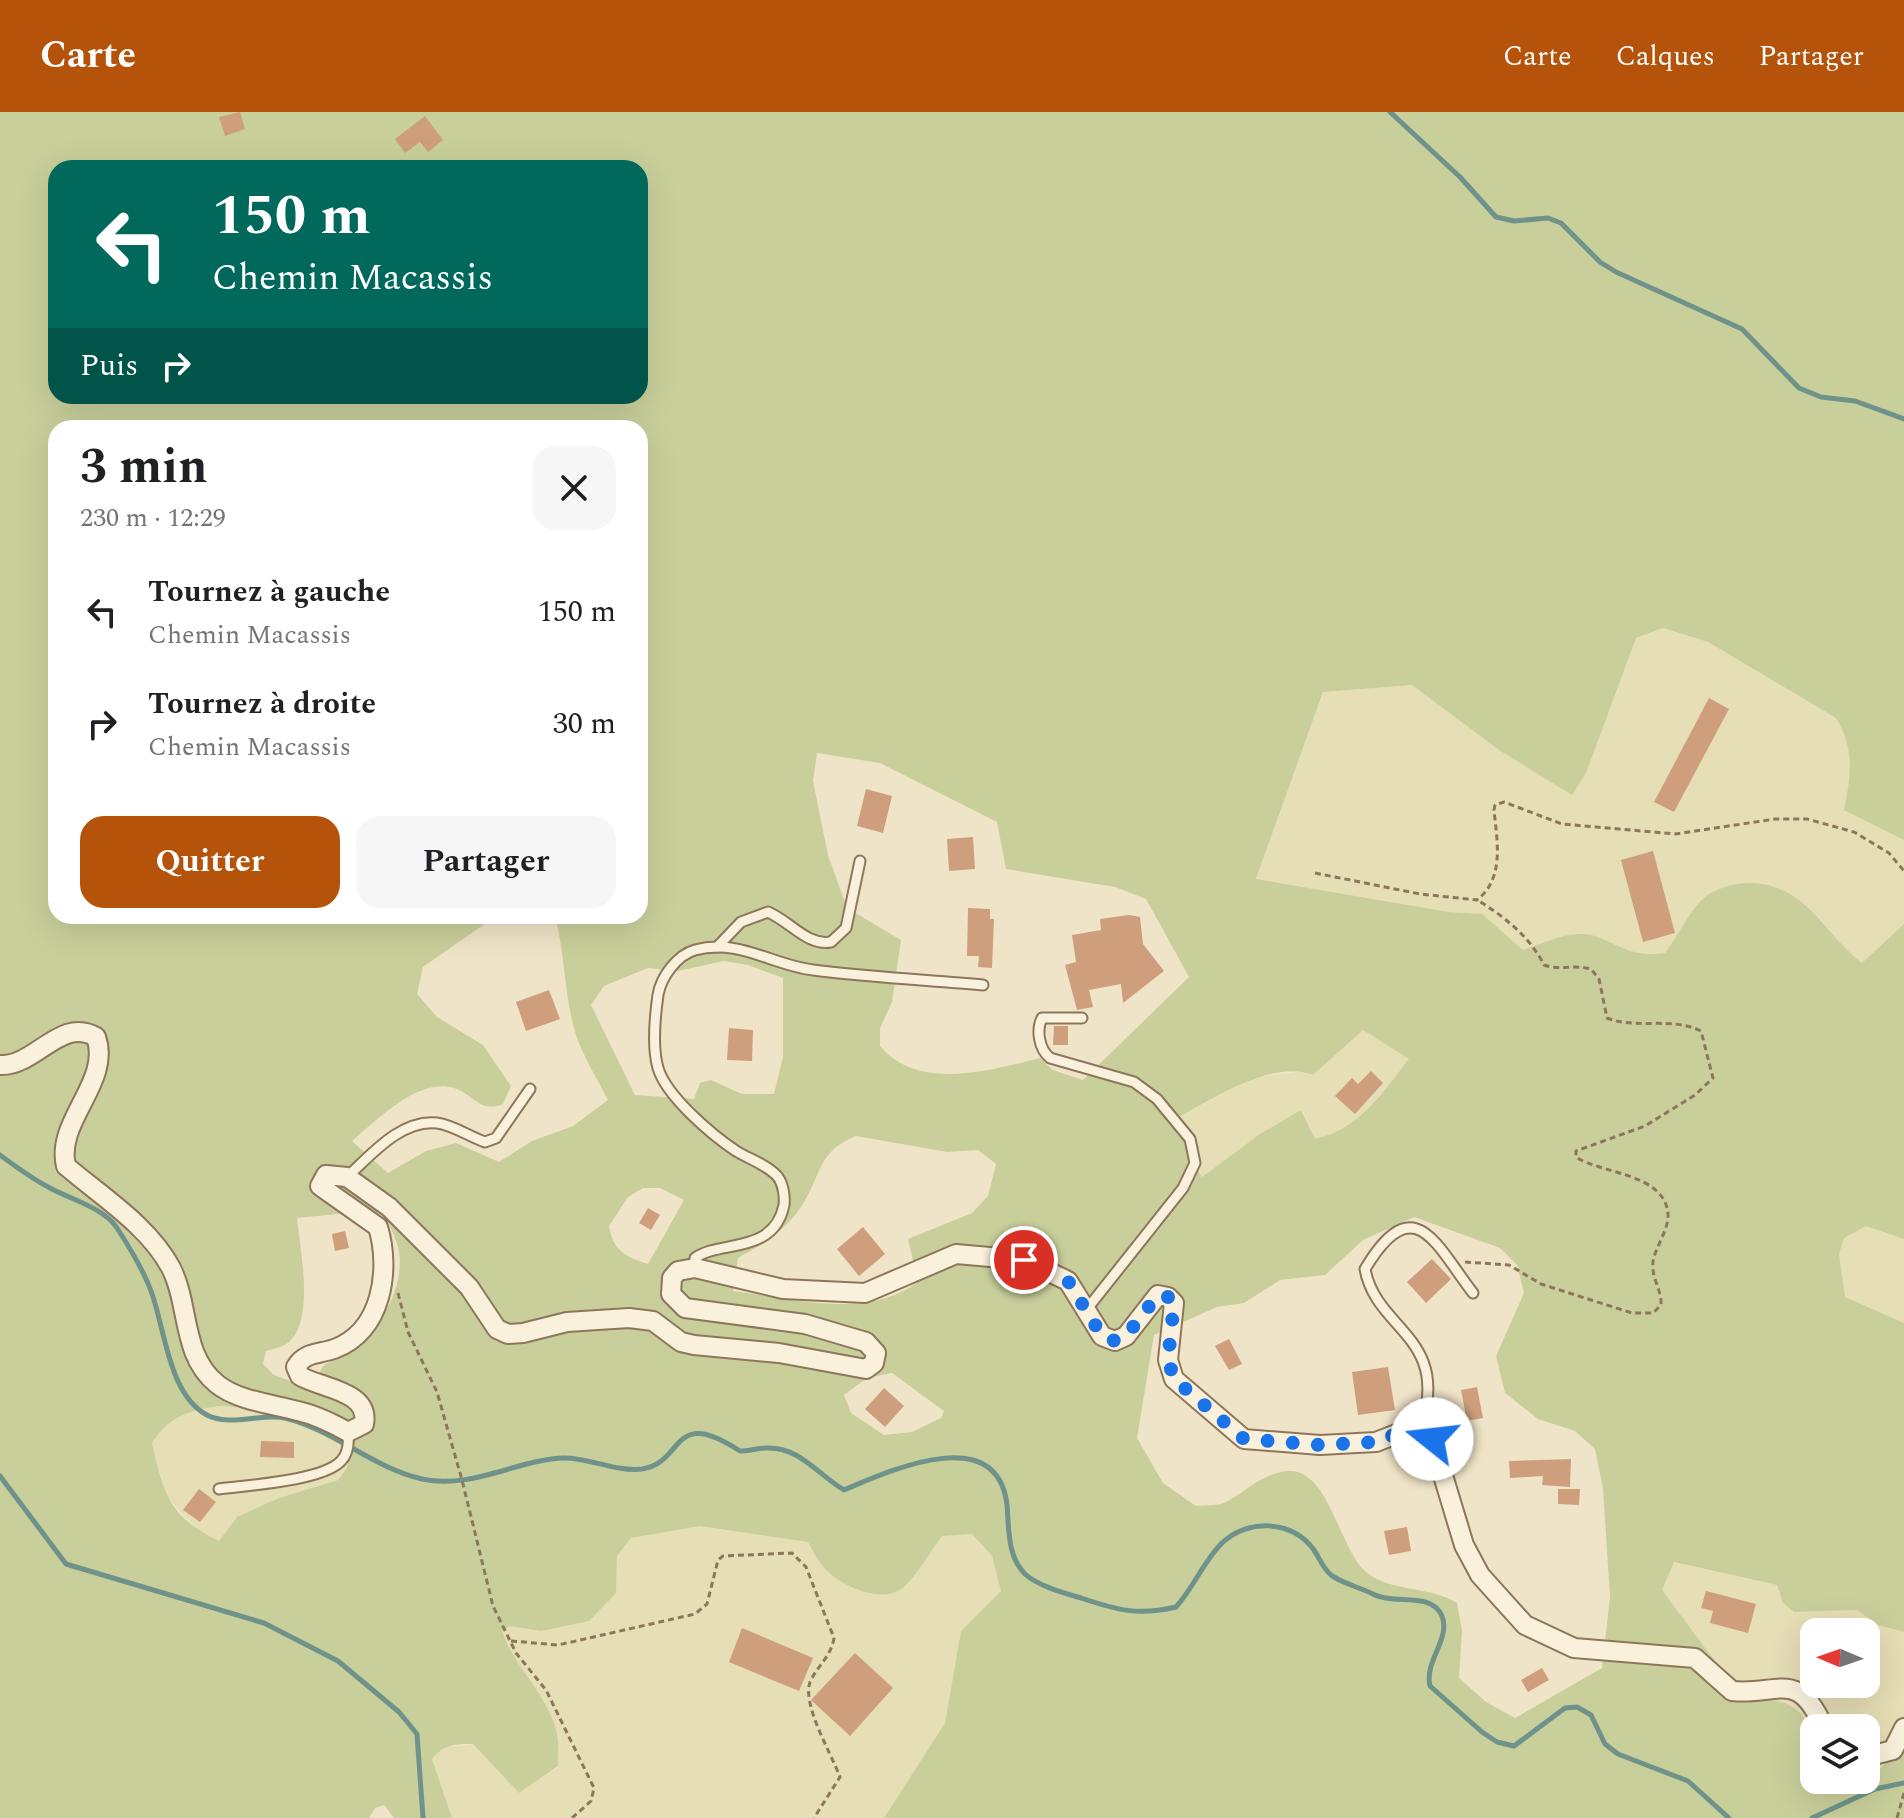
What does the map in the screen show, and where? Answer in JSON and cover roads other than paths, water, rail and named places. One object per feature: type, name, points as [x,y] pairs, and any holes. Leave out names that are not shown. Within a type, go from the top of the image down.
[{"type":"street","points":[[0,1065],[26,1060],[68,1033],[88,1032],[96,1037],[100,1057],[62,1150],[66,1166],[153,1242],[171,1269],[187,1333],[202,1367],[219,1386],[255,1400],[301,1411],[349,1437],[364,1424],[366,1409],[361,1402],[300,1376],[296,1367],[310,1355],[334,1349],[362,1329],[375,1311],[384,1269],[383,1243],[373,1221],[320,1186],[326,1175],[347,1177],[389,1207],[469,1287],[491,1323],[508,1334],[537,1331],[567,1322],[629,1318],[653,1321],[681,1342],[694,1345],[779,1353],[866,1369],[875,1360],[876,1353],[866,1342],[805,1324],[685,1308],[671,1294],[672,1278],[678,1271],[695,1268],[783,1289],[865,1293],[956,1254],[1024,1260],[1068,1281],[1102,1336],[1115,1341],[1126,1336],[1158,1295],[1168,1297],[1174,1303],[1168,1360],[1174,1379],[1244,1439],[1320,1445],[1376,1442],[1422,1424],[1432,1439],[1464,1545],[1480,1575],[1525,1625],[1574,1648],[1695,1658],[1732,1691],[1785,1686],[1799,1693],[1818,1714]]},
{"type":"street","points":[[1880,1753],[1893,1750],[1904,1728]]},
{"type":"lane","points":[[717,947],[741,922],[768,912],[789,921],[810,941],[819,944],[831,942],[846,928],[860,861]]},
{"type":"lane","points":[[695,1268],[695,1258],[701,1254],[739,1248],[761,1237],[777,1222],[784,1206],[780,1180],[774,1173],[704,1126],[668,1086],[658,1069],[658,993],[665,975],[692,950],[717,947],[743,948],[811,970],[983,985]]},
{"type":"lane","points":[[1082,1018],[1042,1018],[1039,1029],[1044,1053],[1050,1058],[1134,1082],[1157,1099],[1190,1139],[1195,1163],[1183,1188],[1087,1309]]},
{"type":"lane","points":[[347,1177],[389,1138],[410,1127],[440,1123],[485,1142],[496,1138],[530,1089]]},
{"type":"lane","points":[[1422,1424],[1428,1405],[1419,1352],[1368,1287],[1365,1269],[1373,1255],[1393,1236],[1411,1225],[1424,1229],[1473,1293]]},
{"type":"lane","points":[[219,1489],[308,1475],[335,1466],[346,1454],[349,1437]]},
{"type":"waterway","points":[[1390,112],[1460,177],[1496,217],[1514,221],[1548,218],[1561,223],[1600,262],[1616,272],[1742,329],[1799,388],[1821,397],[1855,401],[1904,419]]},
{"type":"waterway","points":[[0,1155],[43,1184],[95,1209],[117,1228],[148,1283],[176,1376],[194,1405],[207,1415],[225,1420],[285,1418],[320,1431],[404,1474],[441,1481],[477,1477],[530,1463],[565,1458],[623,1469],[642,1469],[656,1465],[681,1440],[701,1434],[717,1438],[740,1451],[766,1448],[788,1452],[844,1490],[913,1464],[963,1458],[984,1465],[999,1479],[1007,1505],[1012,1550],[1025,1574],[1059,1591],[1128,1610],[1176,1607],[1222,1543],[1244,1529],[1257,1526],[1283,1528],[1305,1540],[1328,1572],[1340,1581],[1383,1598],[1421,1601],[1437,1608],[1444,1625],[1431,1668],[1430,1686],[1497,1742],[1514,1746],[1565,1708],[1577,1707],[1591,1715],[1605,1744],[1618,1754],[1688,1781],[1729,1818]]},
{"type":"waterway","points":[[0,1476],[66,1564],[264,1623],[338,1661],[399,1712],[417,1734],[423,1818]]},
{"type":"waterway","points":[[1812,1818],[1875,1789],[1904,1783]]}]
